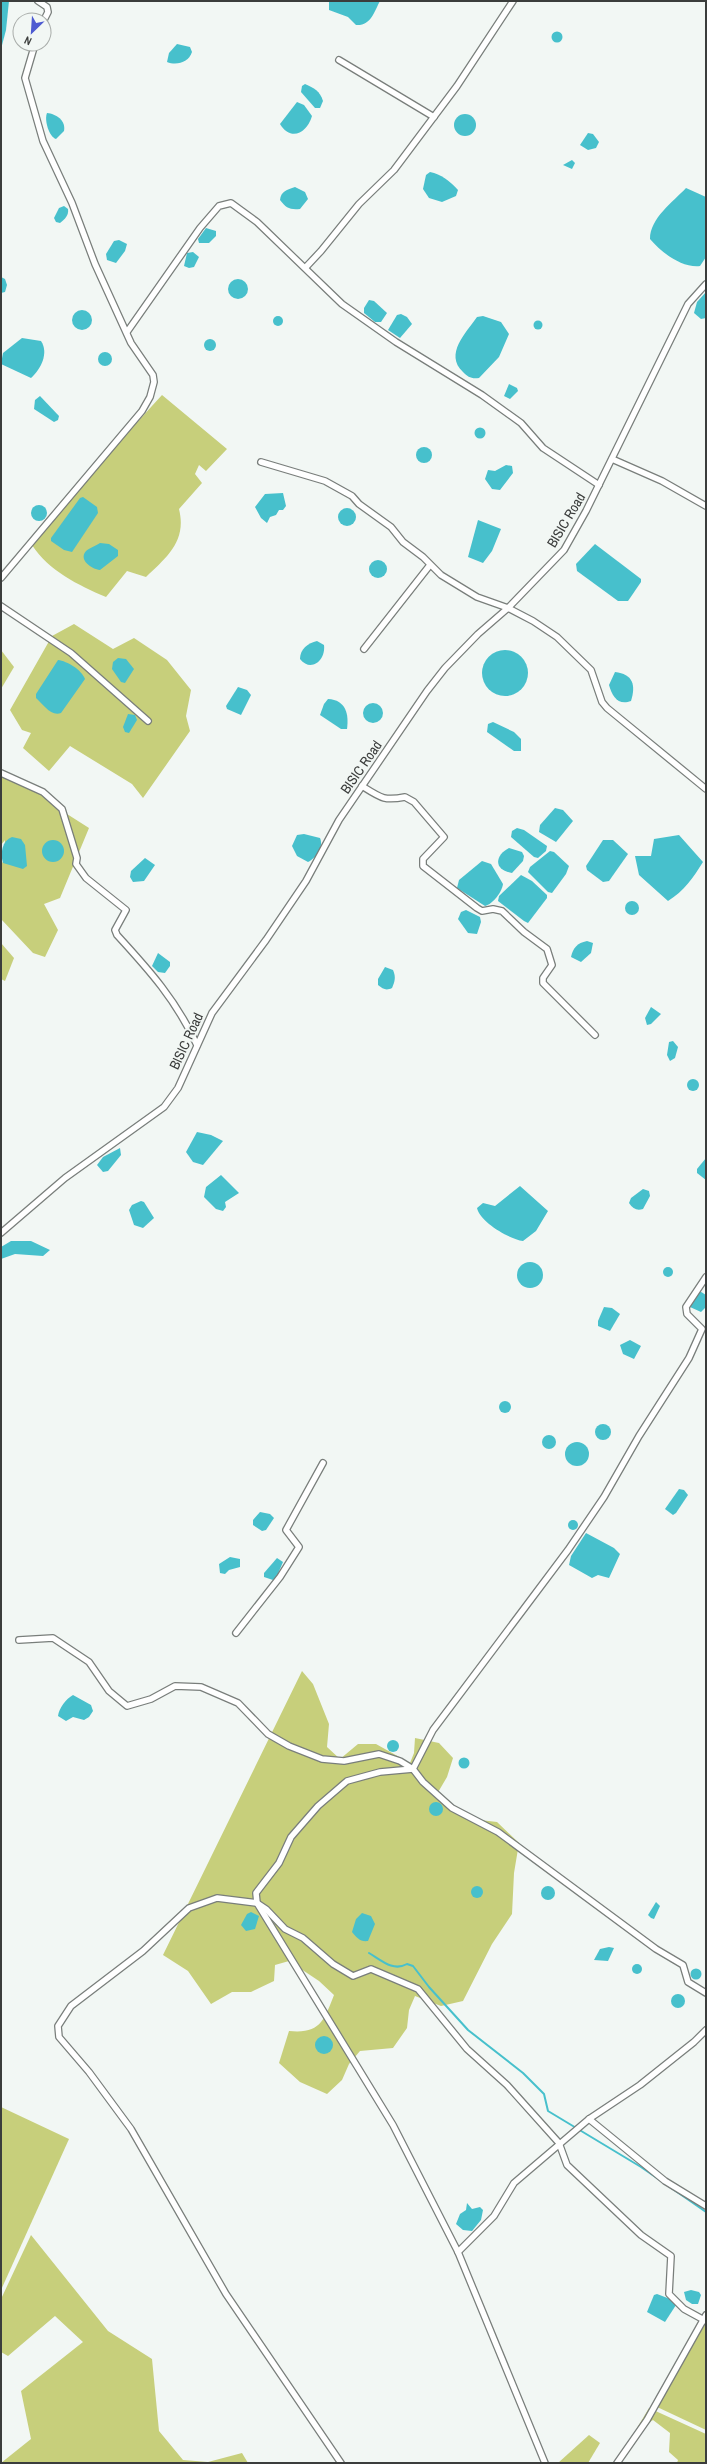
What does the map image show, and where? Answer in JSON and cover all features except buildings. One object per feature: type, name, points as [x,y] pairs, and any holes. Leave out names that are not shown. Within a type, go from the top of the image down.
[{"type":"street","points":[[38,1],[47,7],[48,12]]},
{"type":"street","points":[[306,267],[321,252],[359,204],[394,170],[434,117],[513,1]]},
{"type":"street","points":[[1,578],[147,402],[154,382],[153,375],[131,343],[95,264],[72,203],[43,141],[25,78],[33,52]]},
{"type":"street","points":[[339,60],[434,117]]},
{"type":"street","points":[[127,332],[200,228],[219,206],[226,202],[240,207],[306,267],[342,304],[396,342],[482,396],[521,423],[544,448],[599,484]]},
{"type":"street","name":"BISIC Road","points":[[1,1233],[65,1178],[164,1107],[178,1088],[212,1012],[266,940],[306,881],[333,830],[445,668],[478,634],[508,608],[564,550],[612,460],[688,304],[706,284]]},
{"type":"street","points":[[612,460],[662,481],[706,506]]},
{"type":"street","points":[[261,462],[325,481],[352,496],[358,504],[391,526],[403,542],[441,575],[477,597],[508,608],[533,621],[572,650],[591,670],[599,694],[607,708],[706,789]]},
{"type":"street","points":[[364,649],[430,565]]},
{"type":"street","points":[[1,606],[71,654],[148,721]]},
{"type":"street","points":[[1,773],[43,792],[62,809],[77,858],[76,864],[90,882],[126,910],[116,925],[115,930],[117,935],[161,984],[182,1015],[197,1045]]},
{"type":"street","points":[[362,786],[384,798],[392,800],[405,797],[414,802],[444,837],[424,859],[424,866],[482,911],[493,909],[502,911],[524,932],[547,950],[552,965],[543,978],[543,983],[595,1035]]},
{"type":"street","points":[[413,1769],[433,1730],[576,1538],[676,1380],[702,1329],[687,1314],[686,1307],[706,1277]]},
{"type":"street","points":[[236,1633],[280,1577],[299,1548],[286,1530],[323,1463]]},
{"type":"street","points":[[19,1640],[53,1638],[89,1662],[109,1691],[127,1706],[151,1699],[175,1686],[201,1687],[238,1704],[268,1734],[289,1746],[322,1759],[344,1761],[379,1754],[400,1761],[413,1769],[423,1782],[452,1808],[498,1832],[656,1949],[683,1965],[688,1982],[706,1993]]},
{"type":"street","points":[[413,1769],[380,1772],[347,1781],[318,1806],[291,1837],[279,1863],[256,1893],[257,1903],[392,2125],[458,2252],[545,2463]]},
{"type":"street","points":[[341,2463],[226,2294],[131,2128],[94,2078],[59,2037],[58,2026],[71,2006],[143,1951],[189,1908],[217,1898],[257,1903],[266,1909],[285,1929],[303,1938],[333,1964],[353,1976],[371,1970],[418,1989],[467,2049],[507,2085],[559,2143],[567,2165],[641,2235],[671,2256],[669,2294],[684,2309],[705,2318],[647,2420],[618,2463]]},
{"type":"street","points":[[458,2252],[494,2216],[514,2183],[589,2118],[640,2085],[694,2042],[706,2030]]},
{"type":"street","points":[[589,2118],[660,2177],[706,2206]]},
{"type":"green space","points":[[162,395],[227,449],[206,471],[199,465],[195,474],[202,483],[179,509],[181,520],[178,539],[168,555],[146,577],[127,571],[106,597],[75,582],[56,570],[32,545],[99,464]]},
{"type":"green space","points":[[74,624],[113,649],[134,638],[167,660],[191,690],[186,716],[190,731],[143,798],[132,784],[70,746],[49,771],[23,748],[31,733],[22,730],[10,710],[52,636]]},
{"type":"green space","points":[[1,650],[14,667],[1,689]]},
{"type":"green space","points":[[1,774],[43,793],[67,814],[89,828],[60,898],[44,904],[58,930],[45,957],[33,953],[1,919],[1,860],[3,863],[5,840],[1,845]]},
{"type":"green space","points":[[1,943],[14,958],[5,981],[1,979]]},
{"type":"green space","points":[[302,1671],[313,1684],[329,1724],[327,1747],[340,1759],[358,1744],[376,1744],[410,1763],[414,1753],[415,1738],[439,1743],[453,1758],[447,1777],[437,1794],[453,1810],[472,1819],[497,1822],[519,1843],[514,1873],[512,1914],[492,1944],[463,2001],[441,2006],[415,1996],[409,2010],[407,2028],[393,2048],[360,2051],[349,2064],[342,2080],[327,2094],[300,2082],[279,2063],[289,2031],[308,2030],[314,2028],[324,2019],[334,1995],[319,1981],[289,1961],[275,1965],[274,1981],[251,1992],[232,1992],[211,2004],[188,1971],[163,1955]]},
{"type":"green space","points":[[1,2107],[69,2139],[1,2290]]},
{"type":"green space","points":[[31,2235],[108,2331],[152,2359],[159,2431],[183,2460],[208,2462],[242,2453],[248,2463],[1,2463],[31,2439],[21,2391],[83,2342],[55,2316],[8,2356],[1,2352],[1,2299]]},
{"type":"green space","points":[[703,2322],[706,2324],[706,2430],[655,2406]]},
{"type":"green space","points":[[649,2408],[706,2434],[706,2463],[677,2463],[678,2460],[669,2452],[670,2433],[653,2420],[638,2430],[637,2428]]},
{"type":"green space","points":[[589,2435],[600,2443],[588,2463],[558,2463]]},
{"type":"water","points":[[1,1],[9,1],[6,30],[1,49]]},
{"type":"water","points":[[329,1],[380,1],[369,21],[361,25],[356,25],[348,17],[329,10]]},
{"type":"water","points":[[555,32],[559,32],[561,33],[561,41],[555,42],[552,39],[552,35]]},
{"type":"water","points":[[177,44],[190,47],[192,52],[185,61],[175,64],[167,62],[169,53]]},
{"type":"water","points":[[305,84],[314,88],[320,95],[323,101],[320,108],[315,108],[301,92],[302,86]]},
{"type":"water","points":[[297,102],[304,105],[312,116],[310,122],[303,131],[294,134],[284,130],[280,124]]},
{"type":"water","points":[[47,113],[57,116],[62,121],[64,131],[56,139],[53,138],[48,128],[46,120]]},
{"type":"water","points":[[465,114],[473,117],[476,125],[473,133],[465,136],[457,133],[454,125],[457,117]]},
{"type":"water","points":[[588,133],[593,134],[599,142],[596,148],[588,150],[580,145]]},
{"type":"water","points":[[572,160],[575,163],[572,169],[563,165]]},
{"type":"water","points":[[430,172],[442,176],[452,184],[458,190],[456,196],[442,202],[429,198],[423,189],[426,175]]},
{"type":"water","points":[[295,187],[305,192],[308,199],[300,209],[288,208],[280,200],[283,193]]},
{"type":"water","points":[[686,188],[706,197],[706,257],[700,266],[693,266],[679,262],[666,254],[650,239],[651,231],[658,217]]},
{"type":"water","points":[[64,206],[68,209],[67,215],[60,223],[56,222],[54,218],[59,208]]},
{"type":"water","points":[[206,228],[216,231],[216,236],[209,243],[199,243],[198,239]]},
{"type":"water","points":[[119,240],[127,244],[125,251],[116,263],[107,260],[106,254],[114,241]]},
{"type":"water","points":[[193,252],[199,257],[194,267],[189,268],[184,266],[187,253]]},
{"type":"water","points":[[1,277],[5,279],[7,285],[5,292],[1,293]]},
{"type":"water","points":[[234,279],[242,279],[248,285],[248,293],[242,299],[234,299],[228,293],[228,285]]},
{"type":"water","points":[[706,292],[706,318],[701,319],[694,313],[697,302]]},
{"type":"water","points":[[369,300],[374,301],[387,313],[381,322],[375,322],[364,313],[364,308]]},
{"type":"water","points":[[82,310],[89,313],[92,320],[89,327],[82,330],[75,327],[72,320],[75,313]]},
{"type":"water","points":[[401,314],[407,317],[412,324],[400,338],[388,330],[397,315]]},
{"type":"water","points":[[276,316],[280,316],[282,317],[282,325],[276,326],[273,323],[273,319]]},
{"type":"water","points":[[483,316],[501,322],[509,334],[499,357],[479,378],[472,378],[465,374],[458,365],[456,351],[463,337],[477,317]]},
{"type":"water","points":[[538,320],[543,325],[538,330],[533,325]]},
{"type":"water","points":[[22,338],[41,341],[43,346],[43,361],[41,366],[31,378],[1,364],[3,353]]},
{"type":"water","points":[[210,339],[214,341],[216,345],[214,349],[210,351],[206,349],[204,345],[206,341]]},
{"type":"water","points":[[102,352],[108,352],[112,356],[112,362],[108,366],[102,366],[98,362],[98,356]]},
{"type":"water","points":[[509,384],[517,388],[518,391],[510,399],[504,396]]},
{"type":"water","points":[[40,396],[59,416],[58,420],[54,422],[34,409],[35,400]]},
{"type":"water","points":[[478,428],[482,428],[484,429],[484,437],[478,438],[475,435],[475,431]]},
{"type":"water","points":[[424,447],[430,449],[432,455],[430,461],[424,463],[418,461],[416,455],[418,449]]},
{"type":"water","points":[[506,465],[512,466],[513,473],[500,490],[492,489],[485,479],[488,470],[495,471]]},
{"type":"water","points":[[283,493],[286,506],[283,510],[279,510],[276,515],[270,517],[267,523],[261,518],[255,507],[265,494]]},
{"type":"water","points":[[83,497],[97,507],[98,513],[72,552],[64,550],[51,541],[51,538],[80,498]]},
{"type":"water","points":[[36,505],[42,505],[47,510],[45,519],[42,521],[36,521],[31,516],[31,510]]},
{"type":"water","points":[[347,508],[351,509],[355,513],[355,521],[351,525],[347,526],[343,525],[339,521],[338,517],[339,513],[343,509]]},
{"type":"water","points":[[478,520],[501,529],[492,551],[483,563],[468,557]]},
{"type":"water","points":[[100,543],[109,544],[118,550],[118,556],[100,570],[87,564],[84,554],[86,551]]},
{"type":"water","points":[[595,544],[641,579],[641,582],[628,601],[618,601],[577,571],[576,564]]},
{"type":"water","points":[[378,560],[384,563],[387,569],[384,575],[378,578],[372,575],[369,569],[372,563]]},
{"type":"water","points":[[317,641],[324,645],[323,655],[317,663],[313,665],[304,663],[300,659],[301,652],[308,645]]},
{"type":"water","points":[[500,650],[510,650],[518,654],[524,660],[528,668],[528,678],[524,686],[518,692],[510,696],[500,696],[492,692],[486,686],[482,678],[482,668],[486,660],[492,654]]},
{"type":"water","points":[[118,658],[126,659],[134,669],[125,683],[121,682],[112,669],[113,662]]},
{"type":"water","points":[[58,660],[74,666],[81,672],[85,679],[61,713],[57,714],[47,709],[36,698],[36,694]]},
{"type":"water","points":[[615,672],[626,675],[632,681],[633,690],[631,701],[619,701],[612,693],[609,685]]},
{"type":"water","points":[[238,687],[247,690],[251,695],[241,715],[227,709],[226,706]]},
{"type":"water","points":[[328,699],[339,702],[345,709],[347,713],[347,729],[341,729],[320,715],[324,704]]},
{"type":"water","points":[[373,703],[380,706],[383,713],[380,720],[373,723],[366,720],[363,713],[366,706]]},
{"type":"water","points":[[128,714],[135,715],[137,720],[129,733],[125,732],[123,727]]},
{"type":"water","points":[[493,722],[514,732],[521,739],[521,751],[514,751],[487,732],[488,724]]},
{"type":"water","points":[[555,808],[563,810],[573,821],[556,842],[539,832],[540,825]]},
{"type":"water","points":[[517,828],[524,830],[547,846],[546,851],[538,858],[534,857],[511,837],[512,831]]},
{"type":"water","points":[[304,834],[320,838],[321,841],[318,852],[314,858],[308,862],[297,856],[292,846],[297,835]]},
{"type":"water","points":[[679,835],[703,862],[688,884],[668,901],[639,875],[635,856],[651,856],[654,839]]},
{"type":"water","points":[[12,837],[21,839],[25,845],[27,866],[23,869],[3,863],[2,855],[4,844]]},
{"type":"water","points":[[53,840],[61,843],[64,851],[61,859],[53,862],[45,859],[42,851],[45,843]]},
{"type":"water","points":[[603,840],[613,840],[628,854],[609,881],[603,882],[587,870],[586,866]]},
{"type":"water","points":[[509,848],[522,852],[524,856],[523,861],[512,873],[502,869],[498,862],[501,854]]},
{"type":"water","points":[[550,851],[554,852],[569,866],[566,874],[552,893],[548,892],[528,872],[530,867]]},
{"type":"water","points":[[145,858],[155,865],[144,881],[133,882],[130,877],[131,871]]},
{"type":"water","points":[[482,861],[491,864],[503,884],[497,897],[485,906],[457,888],[459,880]]},
{"type":"water","points":[[521,875],[532,881],[547,895],[547,898],[528,923],[498,901],[499,896]]},
{"type":"water","points":[[629,901],[635,901],[639,905],[639,911],[635,915],[629,915],[625,911],[625,905]]},
{"type":"water","points":[[466,910],[480,917],[481,922],[477,934],[468,933],[458,919],[461,912]]},
{"type":"water","points":[[587,941],[593,943],[591,953],[581,962],[571,957],[576,946]]},
{"type":"water","points":[[158,953],[170,962],[170,966],[165,973],[158,972],[152,966]]},
{"type":"water","points":[[385,967],[393,970],[395,975],[392,988],[388,989],[378,985],[378,979]]},
{"type":"water","points":[[651,1007],[661,1014],[651,1024],[647,1025],[645,1018]]},
{"type":"water","points":[[673,1041],[678,1047],[675,1058],[670,1061],[667,1055],[669,1042]]},
{"type":"water","points":[[691,1079],[695,1079],[699,1085],[695,1091],[691,1091],[687,1087],[687,1083]]},
{"type":"water","points":[[197,1132],[211,1135],[223,1141],[203,1165],[193,1162],[186,1152]]},
{"type":"water","points":[[120,1148],[121,1155],[108,1171],[103,1172],[97,1165],[103,1157]]},
{"type":"water","points":[[706,1158],[706,1180],[697,1173],[697,1169]]},
{"type":"water","points":[[221,1175],[239,1193],[225,1202],[226,1207],[223,1211],[216,1209],[204,1197],[206,1187]]},
{"type":"water","points":[[520,1186],[548,1211],[536,1231],[523,1241],[510,1237],[489,1224],[483,1219],[477,1208],[483,1203],[495,1206]]},
{"type":"water","points":[[643,1189],[649,1191],[650,1196],[643,1209],[635,1209],[629,1203],[631,1198]]},
{"type":"water","points":[[141,1201],[144,1202],[154,1218],[143,1228],[134,1225],[129,1210],[132,1205]]},
{"type":"water","points":[[11,1241],[31,1241],[50,1250],[43,1256],[15,1254],[1,1259],[1,1247]]},
{"type":"water","points":[[530,1262],[539,1266],[543,1275],[539,1284],[530,1288],[521,1284],[517,1275],[521,1266]]},
{"type":"water","points":[[668,1267],[673,1272],[668,1277],[663,1272]]},
{"type":"water","points":[[698,1290],[706,1295],[706,1307],[701,1312],[690,1307]]},
{"type":"water","points":[[604,1307],[612,1308],[620,1314],[610,1331],[598,1326],[598,1321]]},
{"type":"water","points":[[630,1340],[641,1346],[634,1359],[623,1354],[620,1345]]},
{"type":"water","points":[[503,1401],[507,1401],[511,1407],[507,1413],[503,1413],[499,1409],[499,1405]]},
{"type":"water","points":[[603,1424],[609,1426],[611,1432],[609,1438],[603,1440],[597,1438],[595,1432],[597,1426]]},
{"type":"water","points":[[549,1435],[554,1437],[556,1442],[554,1447],[549,1449],[544,1447],[542,1442],[544,1437]]},
{"type":"water","points":[[577,1442],[586,1445],[589,1454],[586,1463],[577,1466],[568,1463],[565,1454],[568,1445]]},
{"type":"water","points":[[679,1489],[684,1490],[688,1495],[673,1515],[665,1509]]},
{"type":"water","points":[[260,1512],[270,1514],[274,1518],[266,1530],[262,1531],[253,1525],[253,1520]]},
{"type":"water","points":[[571,1520],[575,1520],[577,1521],[577,1529],[571,1530],[568,1527],[568,1523]]},
{"type":"water","points":[[586,1533],[614,1548],[620,1554],[609,1578],[598,1575],[592,1578],[569,1565],[571,1556]]},
{"type":"water","points":[[230,1557],[240,1559],[240,1567],[229,1570],[225,1574],[220,1573],[219,1564]]},
{"type":"water","points":[[277,1558],[283,1562],[277,1576],[273,1580],[264,1577],[264,1573]]},
{"type":"water","points":[[73,1695],[91,1705],[93,1711],[89,1717],[84,1720],[73,1717],[66,1721],[58,1716],[63,1704]]},
{"type":"water","points":[[391,1740],[395,1740],[399,1746],[395,1752],[391,1752],[387,1748],[387,1744]]},
{"type":"water","points":[[464,1757],[468,1759],[470,1763],[468,1767],[464,1769],[460,1767],[458,1763],[460,1759]]},
{"type":"water","points":[[433,1802],[439,1802],[443,1806],[443,1812],[439,1816],[433,1816],[429,1812],[429,1806]]},
{"type":"water","points":[[479,1886],[482,1887],[482,1897],[475,1898],[472,1897],[471,1890],[472,1887]]},
{"type":"water","points":[[545,1886],[551,1886],[555,1890],[555,1896],[551,1900],[545,1900],[541,1896],[541,1890]]},
{"type":"water","points":[[656,1902],[660,1906],[654,1919],[648,1915]]},
{"type":"water","points":[[251,1912],[259,1916],[255,1929],[246,1931],[241,1925],[247,1914]]},
{"type":"water","points":[[362,1913],[371,1916],[375,1924],[368,1941],[359,1939],[352,1932],[356,1919]]},
{"type":"water","points":[[609,1947],[614,1948],[608,1961],[594,1960],[600,1949]]},
{"type":"water","points":[[635,1964],[639,1964],[641,1965],[641,1973],[635,1974],[632,1971],[632,1967]]},
{"type":"water","points":[[694,1969],[698,1969],[700,1970],[700,1978],[694,1979],[691,1976],[691,1972]]},
{"type":"water","points":[[678,1994],[683,1996],[685,2001],[683,2006],[678,2008],[673,2006],[671,2001],[673,1996]]},
{"type":"water","points":[[320,2036],[328,2036],[333,2041],[331,2052],[328,2054],[320,2054],[315,2049],[315,2041]]},
{"type":"water","points":[[467,2203],[472,2209],[480,2207],[483,2210],[481,2220],[472,2231],[463,2230],[456,2224],[460,2214],[466,2210]]},
{"type":"water","points":[[691,2290],[699,2292],[701,2295],[698,2304],[692,2304],[686,2300],[684,2292]]},
{"type":"water","points":[[657,2294],[670,2299],[676,2305],[665,2322],[647,2312],[654,2295]]},
{"type":"waterway","points":[[369,1953],[392,1966],[397,1967],[407,1964],[413,1966],[429,1987],[468,2030],[523,2073],[544,2094],[548,2111],[641,2167],[706,2212]]}]
